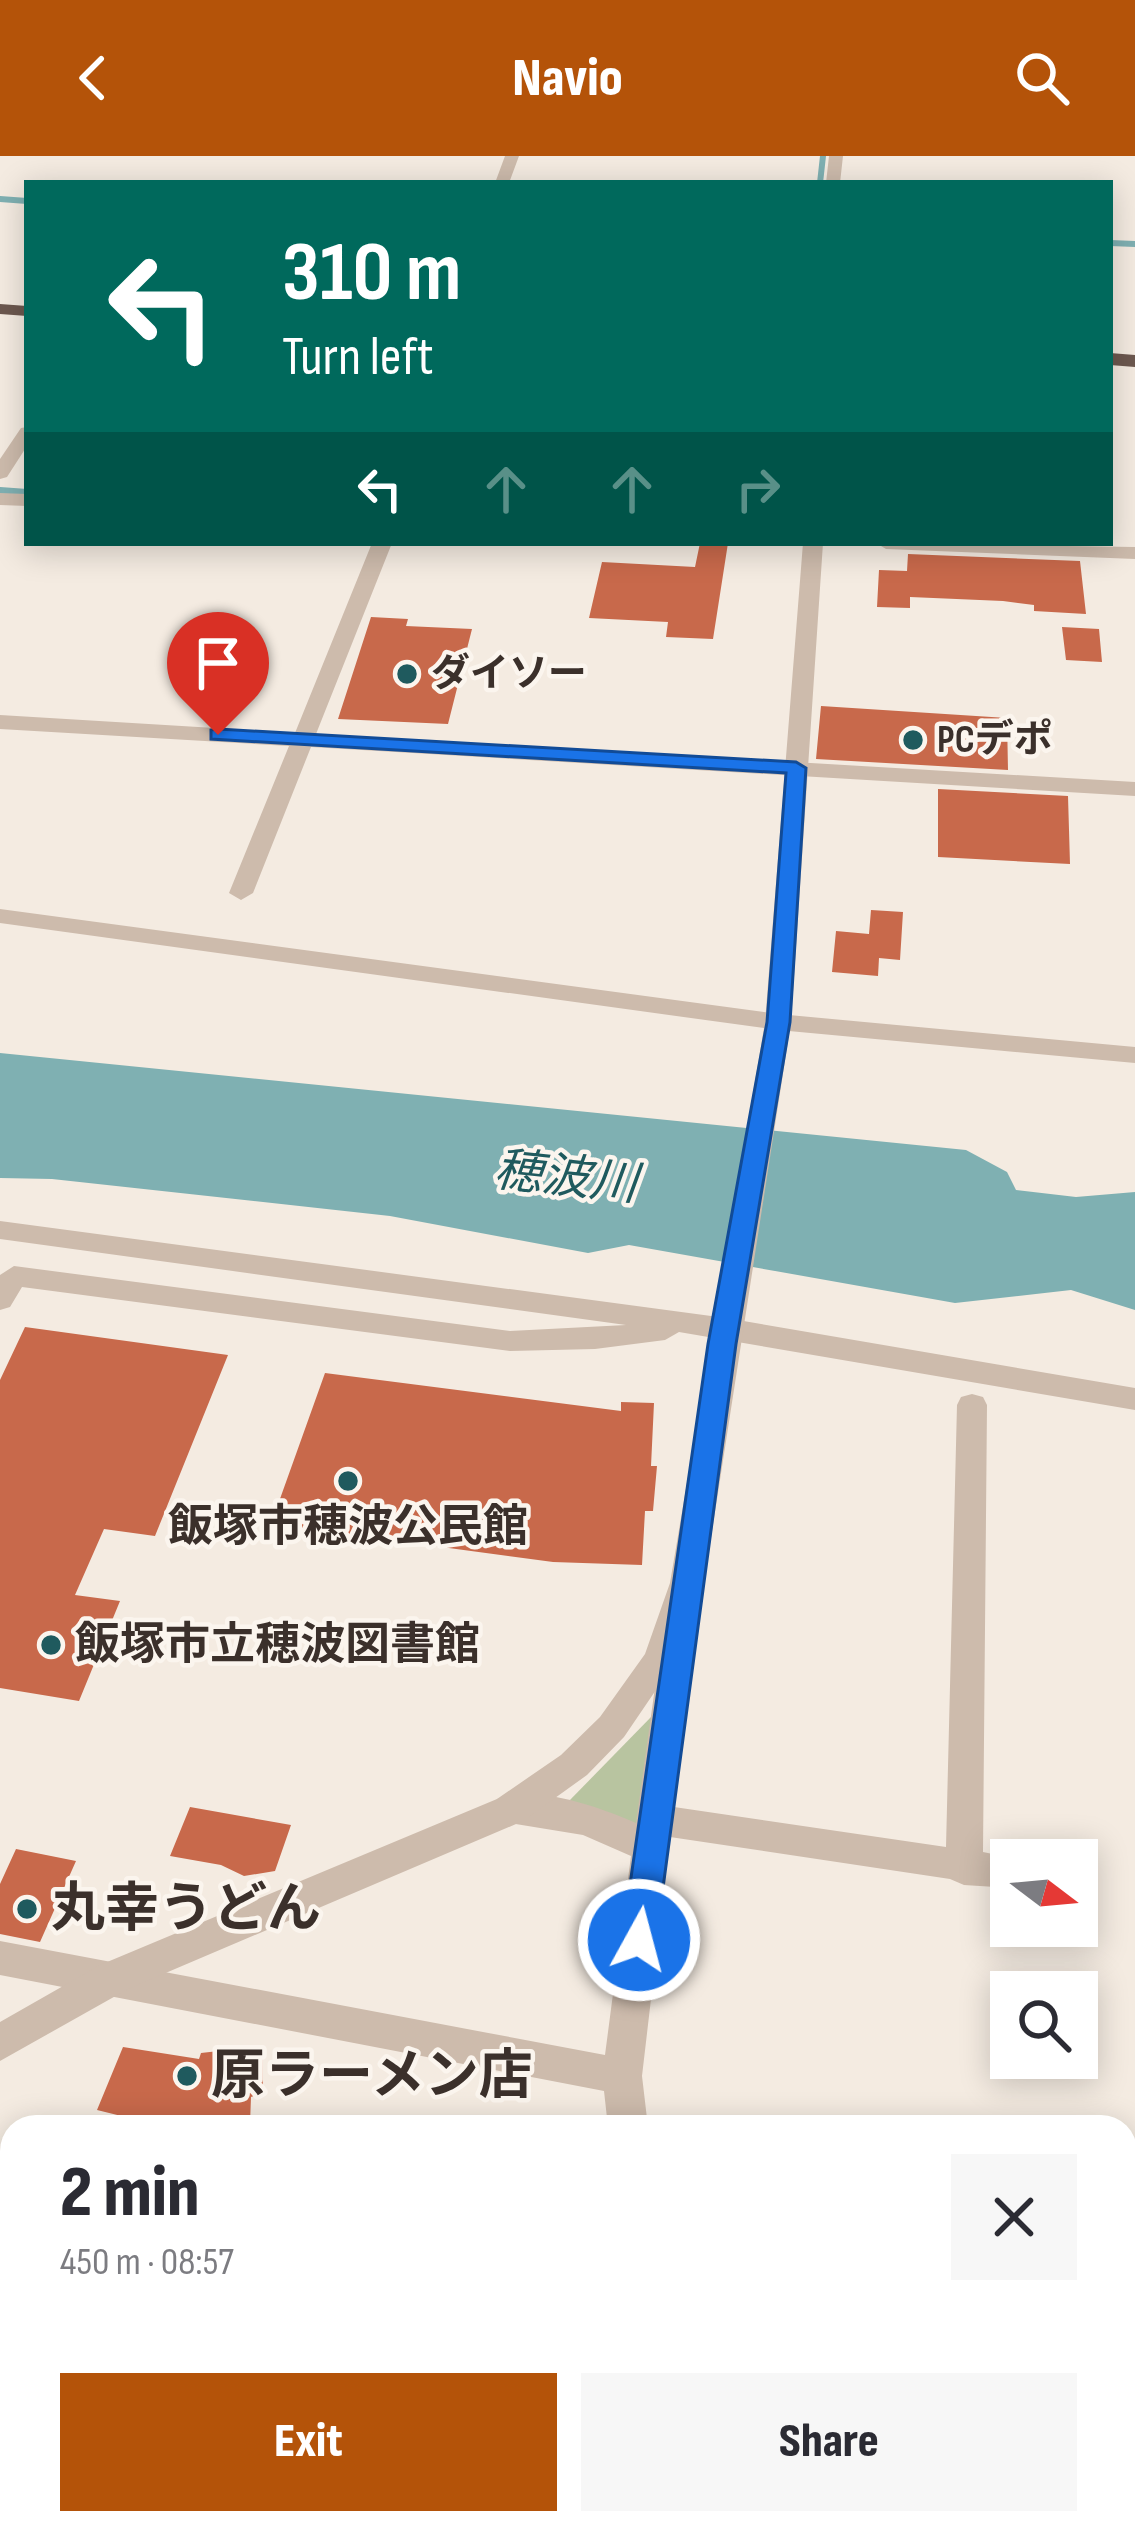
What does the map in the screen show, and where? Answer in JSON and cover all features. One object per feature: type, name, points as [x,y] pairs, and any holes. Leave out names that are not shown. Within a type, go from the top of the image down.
[{"type":"street","points":[[0,473],[24,437]]},
{"type":"street","points":[[241,893],[381,546]]},
{"type":"street","points":[[627,2115],[622,2076],[716,1323],[778,1022],[813,546]]},
{"type":"street","points":[[961,546],[1135,553]]},
{"type":"street","points":[[0,722],[1135,789]]},
{"type":"street","points":[[0,916],[778,1022],[1135,1055]]},
{"type":"street","points":[[0,1230],[716,1323],[1135,1399]]},
{"type":"street","points":[[0,1300],[14,1276],[510,1341],[595,1339],[716,1323]]},
{"type":"street","points":[[964,1869],[972,1405]]},
{"type":"street","points":[[0,2043],[114,1977],[510,1810],[574,1765],[612,1727],[660,1659],[687,1583]]},
{"type":"street","points":[[510,1810],[560,1812],[652,1834],[990,1871]]},
{"type":"street","points":[[0,1958],[622,2076]]},
{"type":"green space","points":[[653,1715],[639,1827],[569,1801]]},
{"type":"water","name":"穂波川","points":[[0,1053],[966,1150],[1007,1172],[1016,1190],[1076,1197],[1135,1192],[1135,1310],[1071,1290],[955,1303],[629,1245],[588,1253],[390,1216],[52,1179],[0,1178]]},
{"type":"building","points":[[699,546],[728,546],[713,639],[666,637],[668,622],[589,618],[602,562],[695,567]]},
{"type":"building","points":[[908,554],[1080,561],[1086,614],[1034,611],[1034,605],[1003,601],[910,597],[910,608],[877,607],[879,570],[907,571]]},
{"type":"building","name":"ダイソー","points":[[371,617],[408,619],[406,626],[472,629],[448,724],[338,719]]},
{"type":"building","points":[[1062,627],[1099,629],[1102,662],[1066,660]]},
{"type":"building","name":"PCデポ","points":[[821,706],[1007,718],[1008,770],[816,759]]},
{"type":"building","points":[[938,789],[1068,796],[1070,864],[938,857]]},
{"type":"building","points":[[871,910],[903,912],[900,960],[879,958],[878,976],[832,972],[836,931],[869,934]]},
{"type":"building","points":[[25,1327],[228,1355],[155,1536],[104,1529],[75,1595],[120,1601],[79,1701],[0,1688],[0,1380]]},
{"type":"building","name":"飯塚市穂波公民館","points":[[325,1373],[621,1411],[621,1402],[654,1403],[651,1466],[657,1466],[653,1511],[645,1511],[642,1565],[553,1562],[271,1524]]},
{"type":"building","points":[[190,1807],[291,1825],[275,1871],[244,1876],[221,1865],[170,1856]]},
{"type":"building","name":"丸幸うどん","points":[[16,1849],[76,1861],[40,1942],[0,1934],[0,1884]]},
{"type":"building","name":"原ラーメン店","points":[[262,2046],[263,2093],[251,2097],[250,2115],[117,2115],[97,2110],[123,2047],[199,2059],[201,2053]]},
{"type":"waterway","points":[[820,180],[823,156]]},
{"type":"waterway","points":[[0,199],[24,201]]},
{"type":"waterway","points":[[1113,243],[1135,244]]},
{"type":"waterway","points":[[0,491],[24,493]]},
{"type":"place","name":"ダイソー","points":[[407,674]]},
{"type":"place","name":"PCデポ","points":[[913,740]]},
{"type":"place","name":"飯塚市穂波公民館","points":[[348,1481]]},
{"type":"place","name":"飯塚市立穂波図書館","points":[[51,1645]]},
{"type":"place","name":"丸幸うどん","points":[[27,1909]]},
{"type":"place","name":"原ラーメン店","points":[[187,2076]]},
{"type":"route","points":[[218,735],[796,768],[778,1022],[722,1344],[639,1940]]}]
